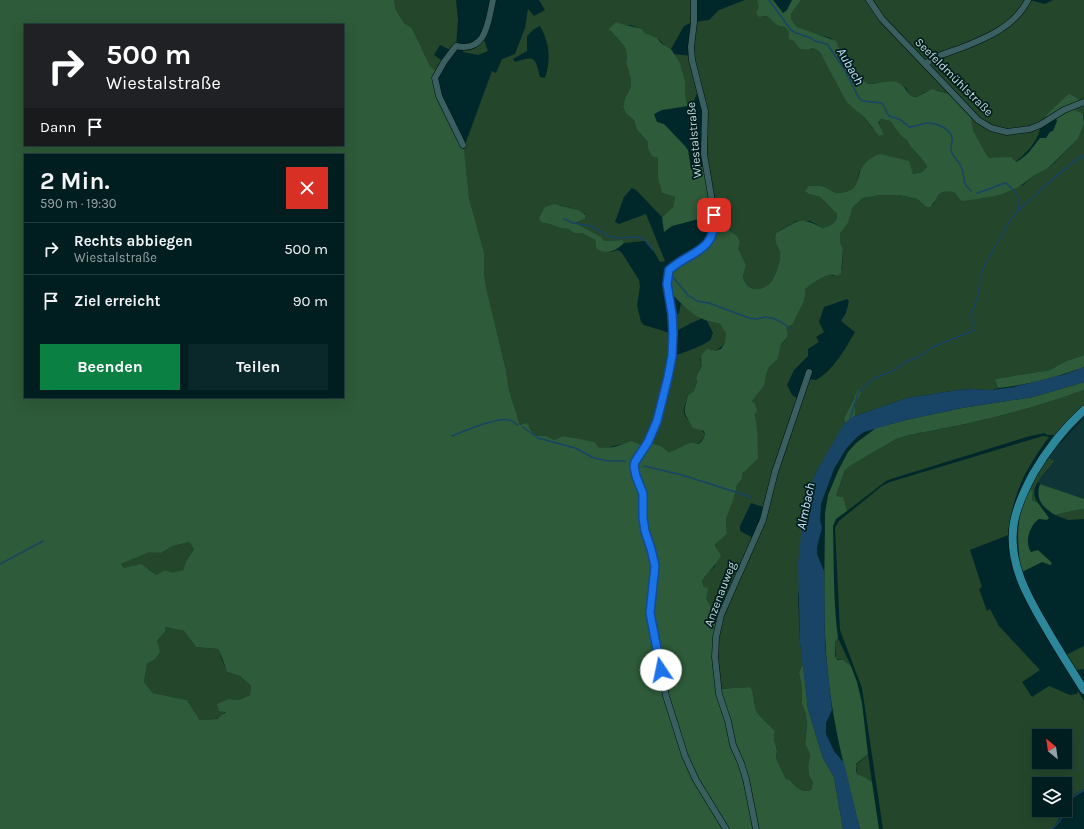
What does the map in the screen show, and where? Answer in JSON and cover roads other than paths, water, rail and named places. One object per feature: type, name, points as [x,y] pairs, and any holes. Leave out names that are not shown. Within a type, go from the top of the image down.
[{"type":"main road","points":[[1084,410],[1056,439],[1038,464],[1020,500],[1014,523],[1013,544],[1016,568],[1027,595],[1084,690]]},
{"type":"street","points":[[463,145],[439,96],[435,78],[444,62],[456,46],[464,47],[473,45],[481,40],[485,33],[494,0]]},
{"type":"street","name":"Wiestalstraße","points":[[694,0],[694,22],[691,47],[692,60],[705,111],[704,154],[714,213],[714,228],[710,240],[704,247],[669,270],[667,284],[672,314],[672,356],[657,421],[650,439],[634,466],[643,494],[643,518],[645,531],[655,566],[650,613],[666,696],[684,756],[696,780],[726,829]]},
{"type":"street","name":"Seefeldmühlstraße","points":[[869,0],[882,19],[978,120],[991,128],[1000,131],[1030,129],[1040,125],[1064,110],[1084,102]]},
{"type":"street","points":[[925,64],[936,56],[978,41],[1003,27],[1017,16],[1028,0]]},
{"type":"street","name":"Anzenauweg","points":[[756,829],[746,779],[730,738],[728,721],[719,694],[714,657],[716,637],[721,615],[763,520],[775,472],[809,372]]},
{"type":"water","points":[[1084,367],[1084,382],[1033,397],[962,408],[906,420],[864,432],[846,449],[834,469],[821,504],[820,520],[822,528],[817,547],[817,554],[824,571],[825,646],[832,710],[826,723],[826,734],[834,751],[844,763],[860,829],[843,829],[834,777],[823,758],[808,709],[800,643],[798,564],[802,526],[807,499],[815,474],[842,427],[855,416],[907,398],[958,390],[992,390],[1014,387],[1066,374]]},
{"type":"waterway","name":"Aubach","points":[[769,0],[791,30],[815,41],[827,44],[843,67],[859,98],[863,101],[882,103],[889,116],[901,120],[909,127],[930,123],[937,124],[947,130],[952,138],[951,151],[959,162],[965,183],[971,191]]},
{"type":"waterway","name":"Aubach","points":[[850,419],[858,393],[873,379],[894,370],[905,362],[918,357],[933,347],[972,331],[974,326],[971,317],[978,294],[983,268],[1011,219],[1051,180],[1084,155]]},
{"type":"waterway","name":"Aubach","points":[[977,193],[1006,183],[1017,195],[1019,202],[1018,210]]},
{"type":"waterway","points":[[564,219],[573,223],[591,226],[608,236],[616,238],[643,238],[653,250]]},
{"type":"waterway","points":[[672,276],[688,295],[697,301],[709,303],[749,318],[772,318],[791,329]]},
{"type":"waterway","points":[[452,436],[481,425],[498,421],[510,420],[518,425]]},
{"type":"waterway","points":[[523,427],[538,438],[575,448],[594,458],[608,461],[625,461]]},
{"type":"waterway","points":[[644,466],[682,475],[751,497]]},
{"type":"waterway","points":[[0,564],[43,541]]},
{"type":"waterway","points":[[1072,797],[1084,790]]},
{"type":"waterway","points":[[1052,829],[1060,821],[1061,817]]},
{"type":"water label","name":"Almbach","points":[[805,506]]}]
